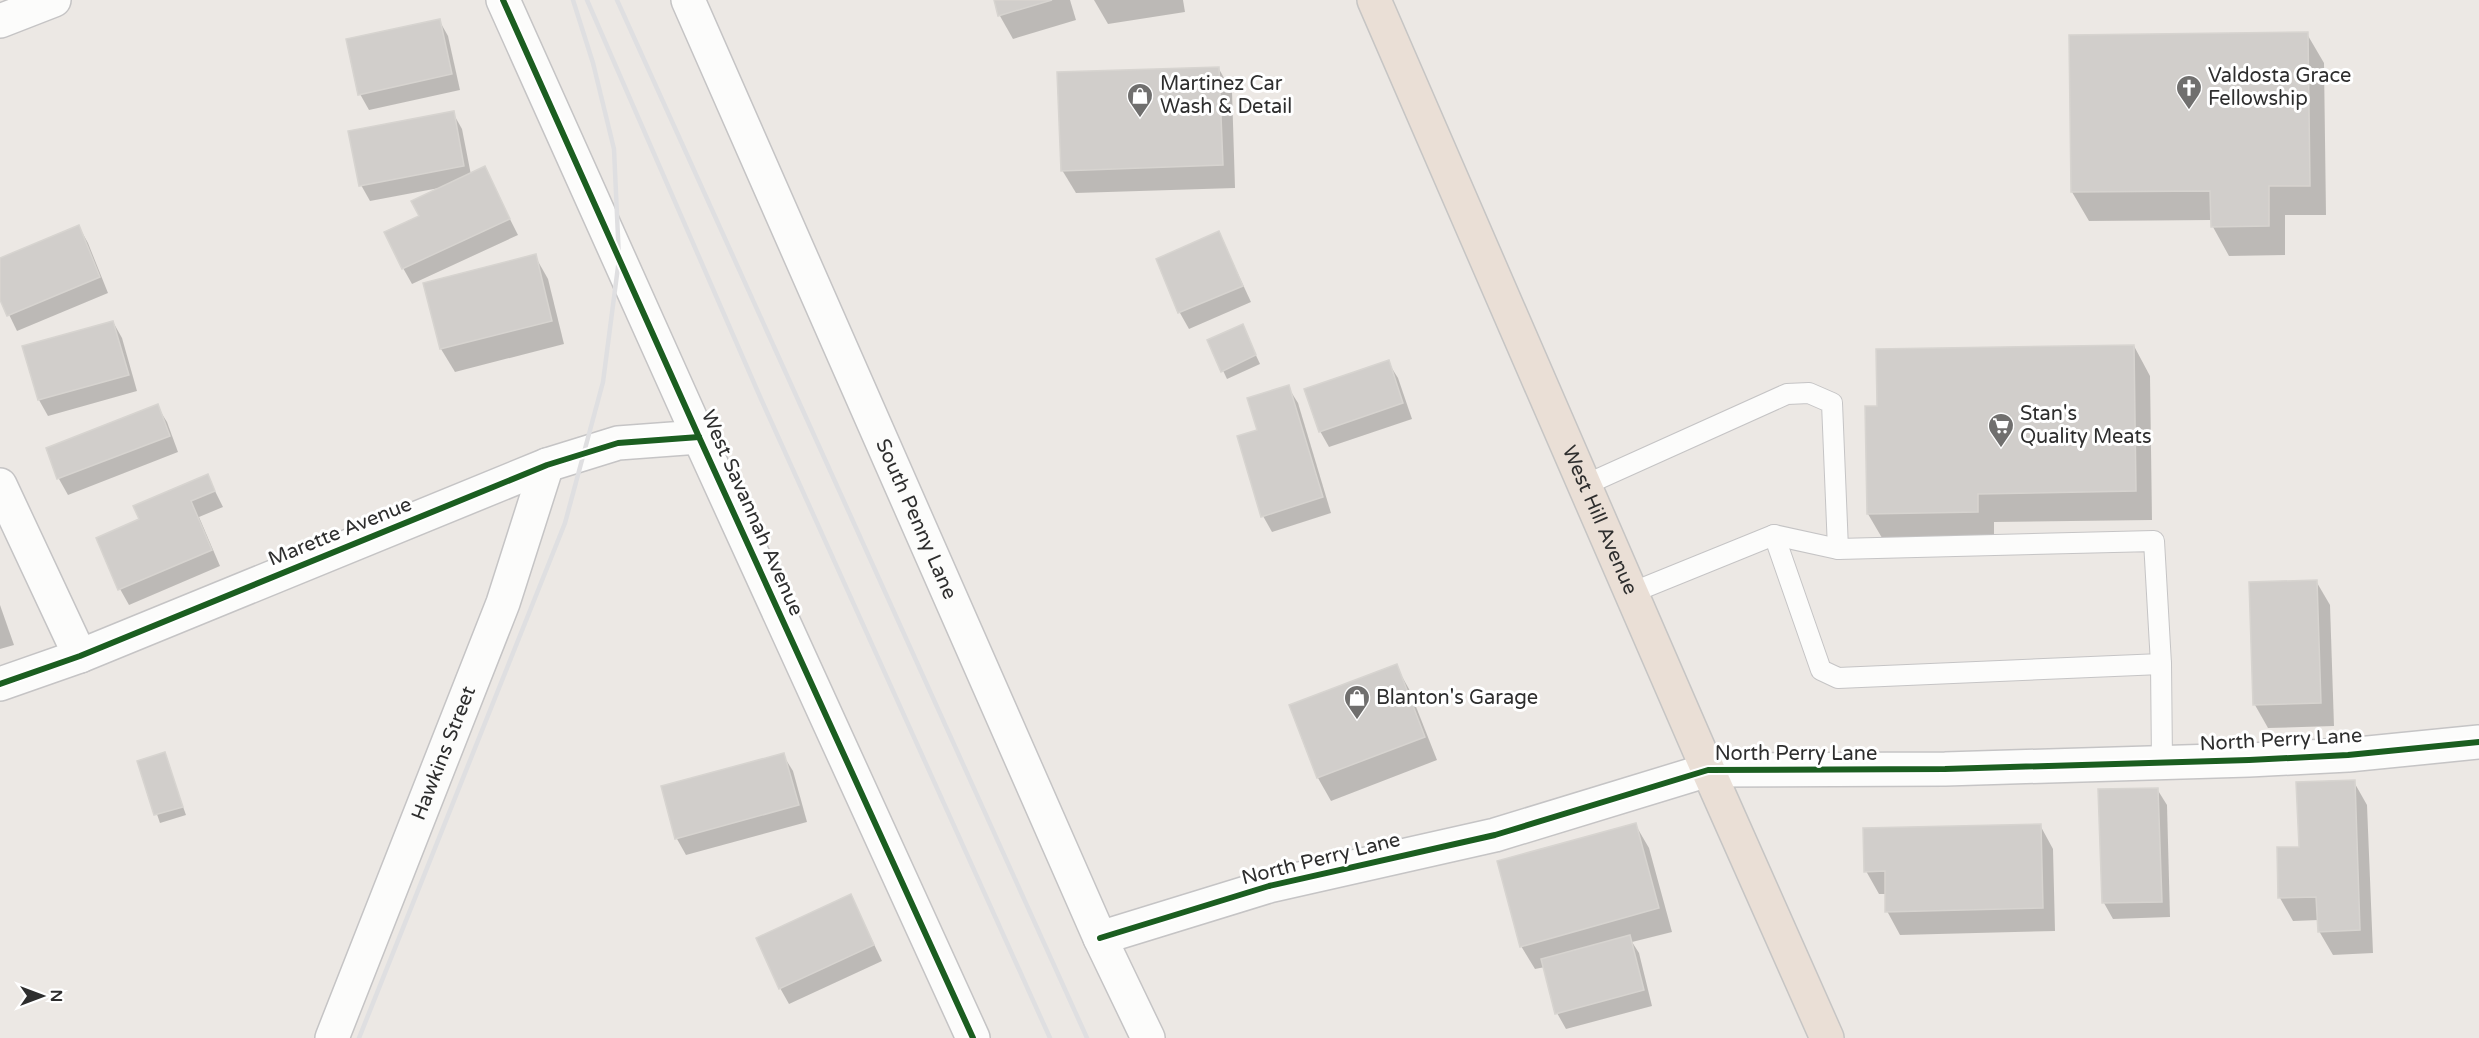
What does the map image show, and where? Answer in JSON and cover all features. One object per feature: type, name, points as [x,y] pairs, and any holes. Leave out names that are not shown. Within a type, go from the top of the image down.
[{"type":"highway","name":"West Hill Avenue","points":[[1374,0],[1708,770],[1827,1038]]},
{"type":"street","points":[[0,21],[54,0]]},
{"type":"street","name":"West Savannah Avenue","points":[[503,0],[973,1038]]},
{"type":"street","name":"South Penny Lane","points":[[688,0],[1100,938],[1148,1038]]},
{"type":"street","name":"Marette Avenue","points":[[0,684],[80,656],[547,465],[618,443],[699,437]]},
{"type":"street","name":"Hawkins Street","points":[[332,1038],[503,603],[547,465]]},
{"type":"street","points":[[0,485],[80,656]]},
{"type":"street","name":"North Perry Lane","points":[[1100,938],[1269,886],[1494,835],[1708,770],[1945,769],[2162,762],[2348,755],[2479,742]]},
{"type":"lane","points":[[1585,485],[1787,394],[1809,393],[1832,403],[1838,549]]},
{"type":"lane","points":[[1774,535],[1821,670],[1838,678],[2161,664]]},
{"type":"lane","points":[[1631,593],[1774,535],[1838,549],[2154,542],[2161,664],[2162,762]]},
{"type":"building","points":[[994,0],[1052,0],[998,16]]},
{"type":"building","points":[[440,19],[452,74],[358,95],[346,39]]},
{"type":"building","name":"Valdosta Grace Fellowship","points":[[2308,32],[2310,186],[2269,186],[2269,226],[2211,227],[2210,191],[2071,192],[2069,35]]},
{"type":"building","name":"Martinez Car Wash & Detail","points":[[1219,67],[1223,165],[1061,171],[1057,72]]},
{"type":"building","points":[[454,111],[464,166],[359,186],[348,131]]},
{"type":"building","points":[[485,166],[510,219],[402,269],[384,232],[419,216],[411,201]]},
{"type":"building","points":[[79,225],[100,277],[7,316],[0,300],[0,258]]},
{"type":"building","points":[[1219,231],[1243,286],[1178,313],[1156,259]]},
{"type":"building","points":[[536,254],[552,321],[440,349],[423,283]]},
{"type":"building","points":[[113,321],[129,375],[38,400],[22,346]]},
{"type":"building","points":[[1243,324],[1256,355],[1221,372],[1207,340]]},
{"type":"building","name":"Stan's Quality Meats","points":[[2134,345],[2136,491],[1978,494],[1978,512],[1867,514],[1865,406],[1877,406],[1876,349]]},
{"type":"building","points":[[1389,360],[1403,403],[1319,432],[1304,389]]},
{"type":"building","points":[[1289,385],[1323,497],[1261,517],[1237,436],[1257,430],[1247,398]]},
{"type":"building","points":[[158,404],[170,436],[57,479],[46,448]]},
{"type":"building","points":[[208,474],[215,491],[191,501],[212,550],[118,590],[96,538],[139,519],[133,506]]},
{"type":"building","points":[[2317,580],[2321,703],[2253,705],[2249,582]]},
{"type":"building","name":"Blanton's Garage","points":[[1397,664],[1425,737],[1317,778],[1289,705]]},
{"type":"building","points":[[165,752],[183,807],[154,815],[137,761]]},
{"type":"building","points":[[784,753],[799,805],[675,839],[661,786]]},
{"type":"building","points":[[2355,780],[2360,930],[2318,932],[2316,897],[2278,898],[2277,847],[2299,847],[2296,782]]},
{"type":"building","points":[[2158,788],[2162,902],[2102,903],[2098,789]]},
{"type":"building","points":[[1636,823],[1659,908],[1520,947],[1497,861]]},
{"type":"building","points":[[2041,824],[2043,908],[1885,912],[1885,871],[1864,872],[1863,828]]},
{"type":"building","points":[[851,894],[874,945],[779,989],[756,938]]},
{"type":"building","points":[[1630,935],[1644,990],[1555,1014],[1541,959]]},
{"type":"railway","points":[[359,1038],[565,523],[603,382],[619,259],[614,149],[593,63],[573,0]]},
{"type":"railway","points":[[587,0],[761,399],[1050,1038]]},
{"type":"railway","points":[[617,0],[1087,1038]]},
{"type":"cycle path","points":[[503,0],[973,1038]]},
{"type":"cycle path","points":[[0,684],[80,656],[547,465],[618,443],[699,437]]},
{"type":"cycle path","points":[[1100,938],[1269,886],[1495,835],[1708,770],[1945,769],[2249,760],[2348,755],[2479,742]]},
{"type":"place","name":"Valdosta Grace Fellowship","points":[[2189,111]]},
{"type":"place","name":"Martinez Car Wash & Detail","points":[[1140,119]]},
{"type":"place","name":"Stan's Quality Meats","points":[[2001,449]]},
{"type":"place","name":"Blanton's Garage","points":[[1357,721]]}]
